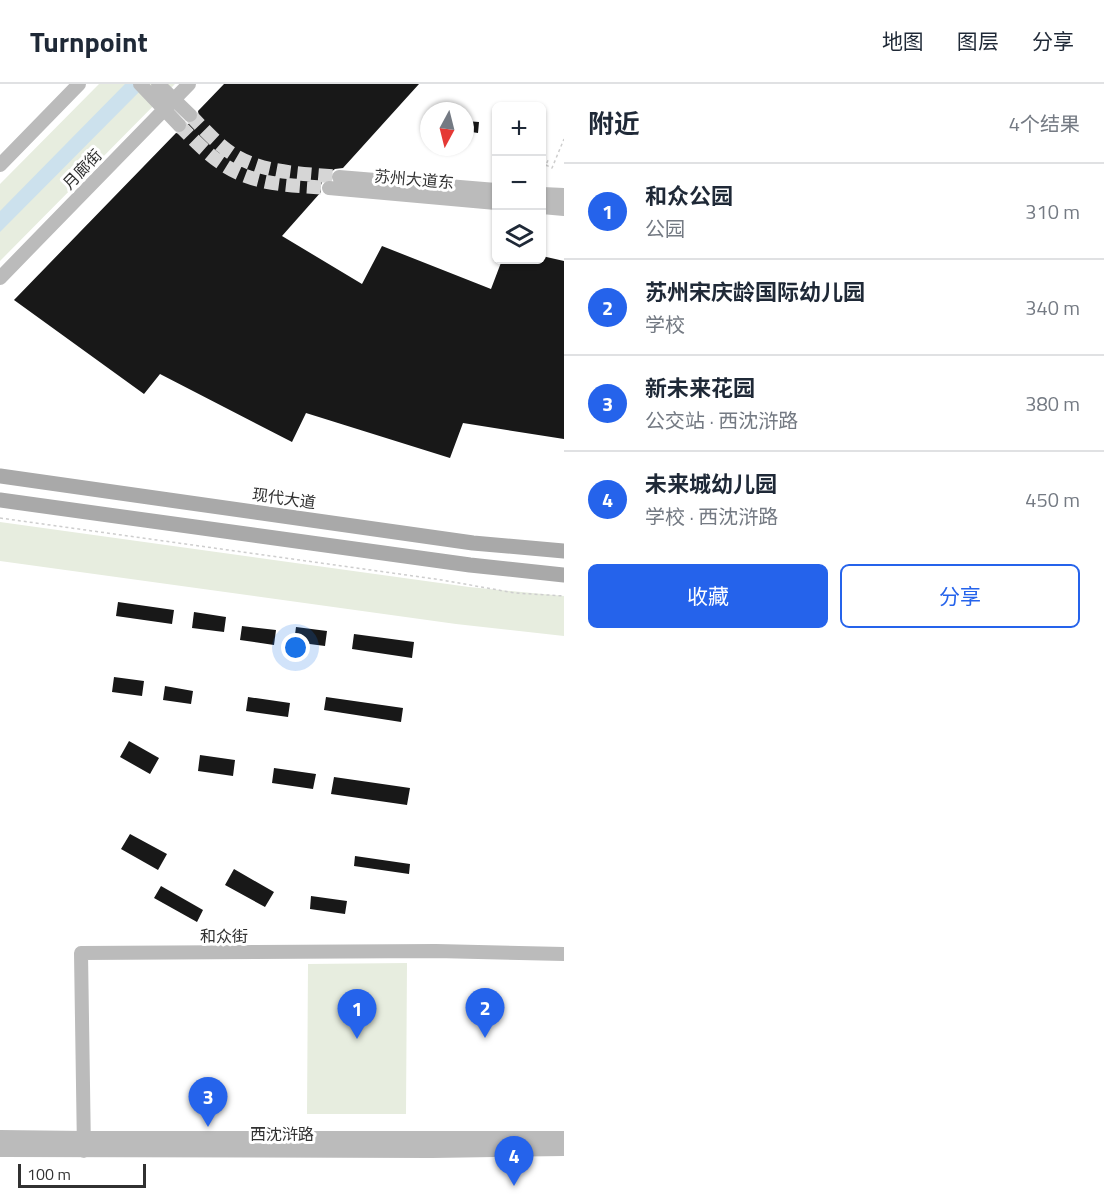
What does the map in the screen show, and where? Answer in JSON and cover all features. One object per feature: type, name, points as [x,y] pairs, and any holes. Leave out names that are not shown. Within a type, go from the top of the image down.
[{"type":"main road","points":[[0,165],[79,84]]},
{"type":"main road","points":[[140,84],[158,90],[179,125]]},
{"type":"main road","name":"月廊街","points":[[0,278],[189,84]]},
{"type":"main road","points":[[169,105],[190,115]]},
{"type":"main road","name":"苏州大道东","points":[[339,177],[492,190]]},
{"type":"main road","name":"苏州大道东","points":[[329,189],[492,203]]},
{"type":"main road","points":[[546,194],[564,195]]},
{"type":"main road","points":[[546,207],[564,209]]},
{"type":"main road","name":"现代大道","points":[[0,476],[473,543],[564,551]]},
{"type":"main road","points":[[0,500],[470,566],[564,575]]},
{"type":"main road","name":"和众街","points":[[84,1144],[81,953],[436,951],[564,954]]},
{"type":"main road","name":"西沈浒路","points":[[0,1137],[84,1144],[432,1151],[564,1149]]},
{"type":"main road","name":"西沈浒路","points":[[0,1150],[84,1144],[564,1138]]},
{"type":"path","points":[[549,158],[546,165],[552,168],[564,140]]},
{"type":"path","points":[[0,518],[442,580],[515,593],[564,596]]},
{"type":"shaded area","points":[[99,84],[175,84],[0,261],[0,184]]},
{"type":"shaded area","points":[[0,522],[469,587],[564,596],[564,636],[456,624],[0,561]]},
{"type":"shaded area","points":[[407,963],[406,1114],[307,1114],[308,964]]},
{"type":"water","points":[[125,84],[147,84],[0,232],[0,211]]},
{"type":"building","points":[[224,84],[419,84],[343,168],[331,172],[330,179],[322,182],[321,192],[282,236],[362,284],[382,246],[491,289],[500,264],[546,264],[546,257],[564,261],[564,439],[463,423],[450,458],[306,413],[292,442],[160,374],[144,394],[14,300],[176,133],[185,132],[188,124],[197,121],[198,111]]},
{"type":"building","points":[[474,122],[479,122],[478,133],[474,132]]},
{"type":"building","points":[[118,602],[174,610],[172,624],[116,616]]},
{"type":"building","points":[[194,612],[226,617],[224,632],[192,628]]},
{"type":"building","points":[[242,626],[276,630],[274,645],[240,640]]},
{"type":"building","points":[[296,627],[327,631],[325,646],[294,642]]},
{"type":"building","points":[[354,634],[414,642],[412,658],[352,649]]},
{"type":"building","points":[[114,677],[144,681],[142,696],[112,692]]},
{"type":"building","points":[[165,686],[193,691],[191,704],[163,700]]},
{"type":"building","points":[[248,697],[290,703],[288,717],[246,711]]},
{"type":"building","points":[[326,697],[403,708],[401,722],[324,710]]},
{"type":"building","points":[[129,741],[159,758],[150,774],[120,757]]},
{"type":"building","points":[[200,755],[235,760],[233,776],[198,771]]},
{"type":"building","points":[[274,768],[316,774],[313,789],[272,783]]},
{"type":"building","points":[[334,777],[410,788],[407,805],[331,794]]},
{"type":"building","points":[[130,834],[167,854],[158,870],[121,849]]},
{"type":"building","points":[[355,856],[410,864],[409,874],[354,866]]},
{"type":"building","points":[[234,869],[274,892],[265,907],[225,885]]},
{"type":"building","points":[[161,886],[203,910],[197,922],[154,898]]},
{"type":"building","points":[[311,896],[347,901],[345,914],[310,909]]},
{"type":"tunnel","points":[[190,115],[220,145],[243,160],[269,169],[339,177]]},
{"type":"tunnel","points":[[179,125],[215,159],[233,171],[273,183],[329,188]]},
{"type":"place","name":"苏州宋庆龄国际幼儿园","points":[[485,1038]]},
{"type":"place","name":"和众公园","points":[[357,1039]]},
{"type":"place","name":"新未来花园","points":[[208,1127]]},
{"type":"place","name":"未来城幼儿园","points":[[514,1186]]}]
